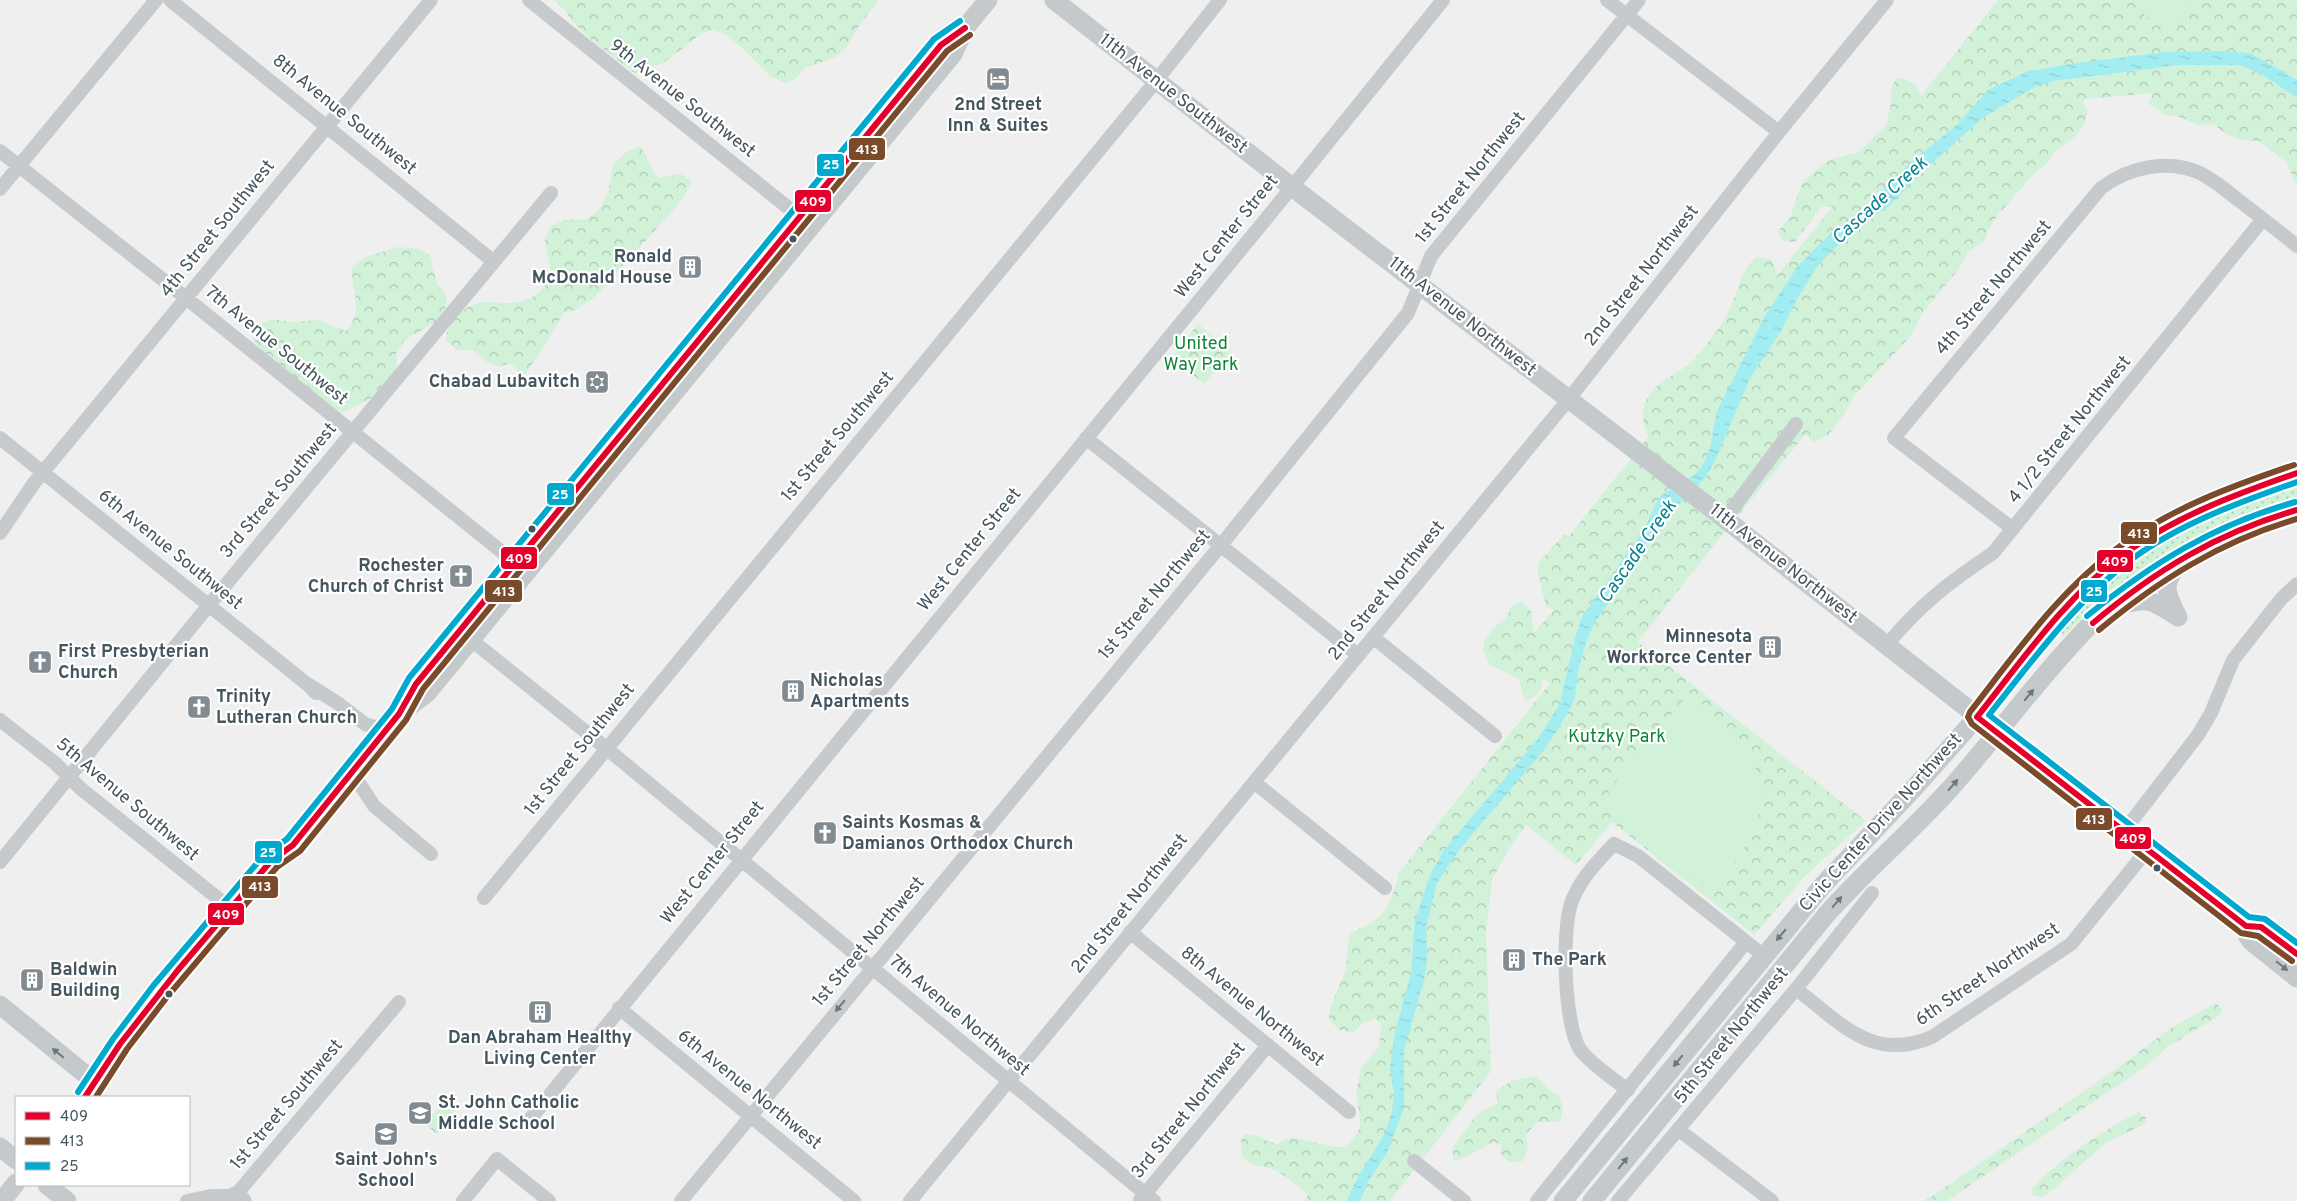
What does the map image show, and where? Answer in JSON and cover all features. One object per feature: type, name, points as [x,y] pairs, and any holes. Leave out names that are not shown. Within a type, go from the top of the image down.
[{"type":"main road","points":[[352,772],[395,719],[427,693],[465,635],[806,222],[953,54],[965,28],[988,0]]},
{"type":"main road","name":"11th Avenue Southwest","points":[[1054,0],[1292,187]]},
{"type":"main road","name":"11th Avenue Northwest","points":[[1292,187],[1658,467],[2246,926],[2261,927],[2297,954]]},
{"type":"main road","name":"Civic Center Drive Northwest","points":[[1563,1201],[1823,885],[1914,789],[2090,583],[2127,552],[2161,531],[2214,504],[2297,473]]},
{"type":"main road","name":"Civic Center Drive Northwest","points":[[1592,1201],[1826,915],[1846,892],[1902,840],[1948,791],[2088,627],[2154,574],[2182,557],[2240,527],[2297,510]]},
{"type":"main road","points":[[2110,608],[2140,600],[2154,602],[2178,617],[2166,585],[2169,575],[2182,557]]},
{"type":"main road","name":"11th Avenue Northwest","points":[[2246,926],[2247,935],[2251,941],[2297,978]]},
{"type":"main road","points":[[0,1005],[91,1090]]},
{"type":"main road","points":[[0,1147],[15,1159]]},
{"type":"main road","points":[[2,1201],[15,1184]]},
{"type":"main road","points":[[48,1186],[67,1201]]},
{"type":"street","points":[[0,189],[156,0]]},
{"type":"street","name":"8th Avenue Southwest","points":[[170,0],[493,261]]},
{"type":"street","name":"4th Street Southwest","points":[[0,533],[34,483],[431,0]]},
{"type":"street","name":"9th Avenue Southwest","points":[[529,0],[806,222]]},
{"type":"street","name":"1st Street Southwest","points":[[484,898],[1156,81],[1220,0]]},
{"type":"street","name":"West Center Street","points":[[526,1124],[1292,187],[1442,0]]},
{"type":"street","points":[[1607,0],[1780,132]]},
{"type":"street","name":"1st Street Northwest","points":[[681,1201],[1221,545],[1408,313],[1431,256],[1639,0]]},
{"type":"street","name":"2nd Street Northwest","points":[[910,1201],[1568,400],[1887,0]]},
{"type":"street","name":"7th Avenue Southwest","points":[[0,151],[521,567]]},
{"type":"street","name":"4th Street Northwest","points":[[2013,530],[1894,438],[2101,188],[2114,178],[2131,171],[2154,166],[2201,174],[2297,246]]},
{"type":"street","name":"3rd Street Southwest","points":[[0,862],[209,605],[551,193]]},
{"type":"street","name":"4 1/2 Street Northwest","points":[[1887,645],[1914,613],[1936,593],[1993,553],[2263,219]]},
{"type":"street","points":[[1725,519],[1796,424]]},
{"type":"street","name":"6th Avenue Southwest","points":[[0,438],[311,689],[339,704],[366,724],[374,727],[395,719]]},
{"type":"street","points":[[1086,438],[1358,655]]},
{"type":"street","name":"4th Street Southwest","points":[[0,515],[34,483]]},
{"type":"street","points":[[2124,831],[2198,735],[2214,707],[2233,660],[2281,599],[2297,584]]},
{"type":"street","points":[[465,635],[741,859]]},
{"type":"street","points":[[1373,637],[1495,736]]},
{"type":"street","name":"5th Avenue Southwest","points":[[0,720],[55,763],[69,777],[230,908]]},
{"type":"street","points":[[352,772],[374,806],[430,854]]},
{"type":"street","points":[[1254,782],[1386,888]]},
{"type":"street","points":[[1628,1090],[1581,1050],[1572,1024],[1565,983],[1566,940],[1571,903],[1585,874],[1614,844],[1638,856],[1764,956]]},
{"type":"street","name":"6th Street Northwest","points":[[1796,989],[1860,1038],[1887,1046],[1909,1046],[1920,1043],[1932,1038],[2071,944],[2148,849]]},
{"type":"street","name":"7th Avenue Northwest","points":[[741,859],[1146,1199]]},
{"type":"street","name":"5th Street Northwest","points":[[1618,1201],[1796,989],[1872,893]]},
{"type":"street","name":"8th Avenue Northwest","points":[[1130,932],[1349,1112]]},
{"type":"street","points":[[1537,1201],[1746,942]]},
{"type":"street","name":"1st Street Southwest","points":[[187,1201],[211,1196],[239,1198],[400,1002]]},
{"type":"street","name":"6th Avenue Northwest","points":[[619,1008],[854,1201]]},
{"type":"street","name":"3rd Street Northwest","points":[[1146,1199],[1268,1045]]},
{"type":"street","points":[[1679,1130],[1772,1201]]},
{"type":"street","points":[[463,1201],[497,1159],[549,1201]]},
{"type":"street","points":[[1414,1161],[1464,1201]]},
{"type":"green space","points":[[554,0],[879,0],[861,23],[847,46],[835,58],[804,68],[795,79],[786,83],[771,77],[741,47],[727,36],[714,30],[702,33],[665,62],[636,74],[586,35]]},
{"type":"green space","name":"Kutzky Park","points":[[1998,0],[2297,0],[2297,186],[2287,163],[2259,141],[2240,140],[2226,134],[2213,124],[2198,125],[2180,117],[2164,114],[2149,104],[2153,93],[2085,99],[2082,103],[2088,110],[2084,125],[2075,137],[2056,150],[2047,163],[2033,175],[1998,215],[1989,228],[1984,241],[1968,252],[1958,270],[1923,312],[1911,336],[1854,396],[1842,418],[1828,435],[1814,442],[1805,435],[1717,541],[1638,642],[1866,821],[1806,875],[1754,935],[1612,822],[1576,865],[1526,825],[1507,852],[1492,880],[1486,930],[1491,1071],[1390,1201],[1304,1201],[1308,1195],[1286,1177],[1272,1169],[1254,1165],[1242,1157],[1241,1139],[1245,1134],[1278,1144],[1291,1137],[1335,1147],[1346,1147],[1360,1129],[1356,1093],[1362,1066],[1379,1047],[1381,1024],[1376,1019],[1363,1023],[1353,1033],[1340,1030],[1329,1020],[1331,1006],[1346,968],[1349,937],[1351,933],[1371,924],[1383,913],[1393,894],[1398,874],[1550,683],[1543,678],[1542,686],[1538,692],[1525,701],[1519,679],[1489,664],[1483,649],[1485,640],[1492,630],[1506,618],[1512,605],[1521,602],[1531,610],[1534,633],[1554,610],[1547,607],[1544,599],[1537,572],[1540,561],[1564,535],[1569,536],[1649,436],[1645,428],[1643,415],[1645,403],[1650,394],[1663,381],[1691,362],[1719,328],[1726,317],[1750,263],[1756,257],[1771,259],[1777,270],[1777,276],[1833,206],[1821,207],[1795,242],[1782,241],[1778,232],[1791,215],[1802,183],[1823,164],[1834,158],[1859,152],[1886,125],[1891,104],[1891,88],[1896,78],[1912,82],[1921,96]]},
{"type":"green space","points":[[2146,0],[2186,1],[2183,22],[2144,17]]},
{"type":"green space","points":[[640,146],[659,178],[681,174],[692,182],[683,199],[595,297],[575,310],[565,312],[535,361],[523,376],[510,363],[499,367],[484,360],[472,350],[457,350],[446,340],[451,324],[462,311],[472,305],[488,302],[515,303],[524,301],[533,297],[542,289],[549,278],[550,272],[545,241],[550,226],[566,220],[588,219],[602,206],[609,188],[613,165],[625,153]]},
{"type":"green space","points":[[398,247],[420,249],[430,256],[437,284],[446,294],[447,304],[438,321],[406,339],[396,353],[397,367],[377,395],[343,412],[329,407],[265,355],[253,339],[258,326],[271,319],[291,322],[319,320],[346,331],[352,323],[356,308],[352,268],[365,257]]},
{"type":"green space","name":"United Way Park","points":[[1198,324],[1231,351],[1204,384],[1171,358]]},
{"type":"green space","points":[[2297,484],[2297,502],[2219,528],[2175,548],[2130,578],[2063,636],[2060,634],[2102,583],[2183,531],[2271,491]]},
{"type":"green space","points":[[1689,693],[1737,738],[1749,755],[1757,774],[1761,793],[1759,815],[1750,838],[1712,892],[1611,810],[1609,790]]},
{"type":"green space","points":[[2216,1003],[2223,1010],[2217,1017],[2169,1046],[2145,1067],[1947,1201],[1925,1201],[2119,1067],[2168,1030]]},
{"type":"green space","points":[[1536,1076],[1549,1090],[1560,1097],[1563,1109],[1560,1122],[1538,1122],[1526,1134],[1528,1148],[1523,1161],[1510,1162],[1500,1154],[1502,1145],[1493,1142],[1466,1157],[1454,1161],[1452,1148],[1476,1115],[1498,1103],[1496,1092],[1511,1081]]},
{"type":"green space","points":[[445,1101],[456,1110],[437,1134],[425,1124]]},
{"type":"green space","points":[[2139,1112],[2146,1118],[2145,1124],[2107,1142],[2055,1188],[2042,1197],[2033,1196],[2032,1189],[2056,1166],[2096,1137]]},
{"type":"water","name":"Cascade Creek","points":[[2227,51],[2250,53],[2297,80],[2297,98],[2260,73],[2239,65],[2179,65],[2054,81],[2036,86],[1984,117],[1921,173],[1888,207],[1868,220],[1830,252],[1816,268],[1797,299],[1781,331],[1749,380],[1716,459],[1705,478],[1661,522],[1596,621],[1586,641],[1578,671],[1575,697],[1566,716],[1544,750],[1460,849],[1437,883],[1426,928],[1427,960],[1424,980],[1404,1051],[1404,1108],[1387,1153],[1368,1182],[1360,1201],[1347,1201],[1353,1186],[1385,1133],[1392,1111],[1394,1093],[1390,1069],[1394,1037],[1411,973],[1415,920],[1431,873],[1444,850],[1538,739],[1560,703],[1575,638],[1582,617],[1643,531],[1660,496],[1696,474],[1704,463],[1710,448],[1717,411],[1765,316],[1797,267],[1832,232],[1870,204],[1910,163],[1958,124],[1988,90],[2026,72],[2070,64],[2165,52]]},
{"type":"transit line","name":"25","points":[[78,1092],[113,1039],[153,986],[264,855],[287,839],[392,709],[409,678],[934,39],[960,21]]},
{"type":"transit line","name":"409","points":[[86,1096],[120,1044],[178,970],[271,861],[293,845],[399,714],[416,684],[941,45],[965,28]]},
{"type":"transit line","name":"413","points":[[97,1096],[127,1049],[167,997],[277,867],[300,851],[406,720],[423,689],[947,51],[970,35]]},
{"type":"transit line","name":"413","points":[[2292,961],[2258,936],[2241,933],[1972,724],[1968,717],[2040,622],[2101,561],[2143,531],[2184,508],[2227,489],[2294,465]]},
{"type":"transit line","name":"409","points":[[2297,473],[2210,506],[2168,526],[2128,551],[2085,587],[2047,629],[1977,717],[2246,926],[2261,927],[2297,954]]},
{"type":"transit line","name":"25","points":[[2297,482],[2212,514],[2170,535],[2132,559],[2073,612],[1989,715],[2249,917],[2265,919],[2297,943]]},
{"type":"transit line","name":"25","points":[[2087,616],[2136,579],[2185,548],[2237,522],[2295,502]]},
{"type":"transit line","name":"409","points":[[2093,623],[2140,586],[2189,555],[2240,530],[2297,510]]},
{"type":"transit line","name":"413","points":[[2099,630],[2145,595],[2192,564],[2242,539],[2297,519]]},
{"type":"place","name":"2nd Street Inn & Suites","points":[[998,79]]},
{"type":"place","name":"Ronald McDonald House","points":[[690,267]]},
{"type":"place","name":"Chabad Lubavitch","points":[[597,382]]},
{"type":"place","name":"Rochester Church of Christ","points":[[461,576]]},
{"type":"place","name":"Minnesota Workforce Center","points":[[1770,647]]},
{"type":"place","name":"First Presbyterian Church","points":[[40,662]]},
{"type":"place","name":"Nicholas Apartments","points":[[793,691]]},
{"type":"place","name":"Trinity Lutheran Church","points":[[199,707]]},
{"type":"place","name":"Saints Kosmas & Damianos Orthodox Church","points":[[825,833]]},
{"type":"place","name":"The Park","points":[[1514,960]]},
{"type":"place","name":"Baldwin Building","points":[[32,980]]},
{"type":"place","name":"Dan Abraham Healthy Living Center","points":[[540,1012]]},
{"type":"place","name":"St. John Catholic Middle School","points":[[420,1113]]},
{"type":"place","name":"Saint John's School","points":[[386,1134]]}]
